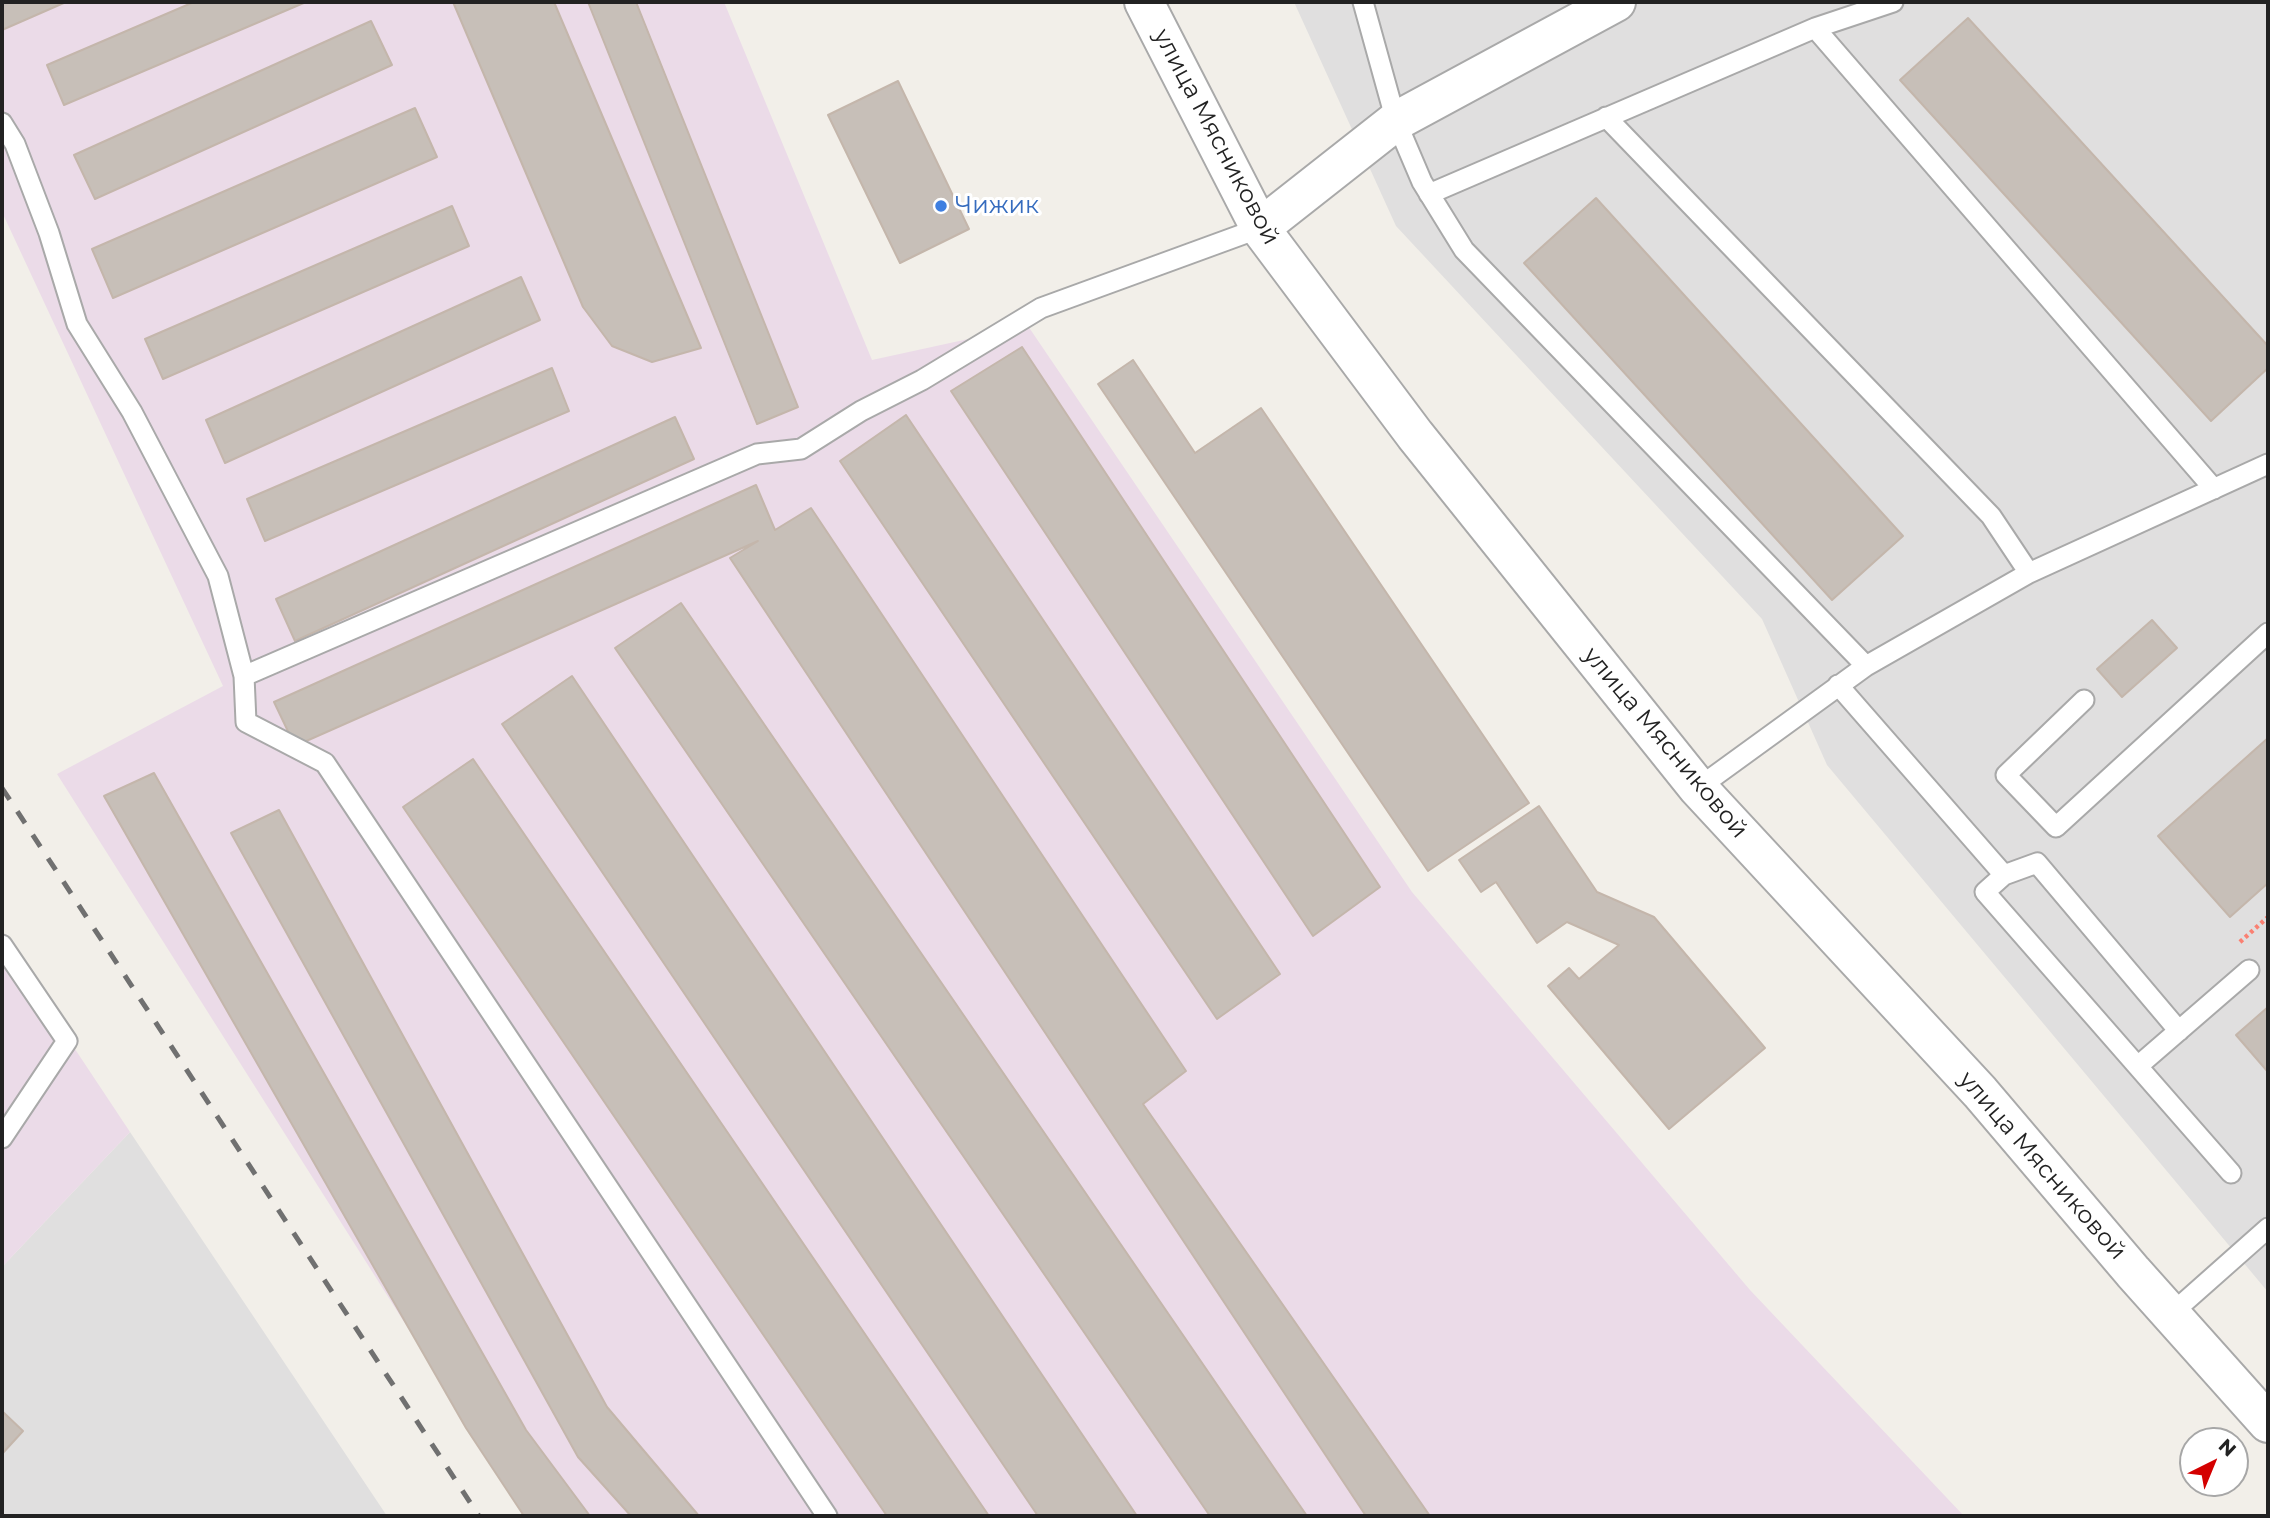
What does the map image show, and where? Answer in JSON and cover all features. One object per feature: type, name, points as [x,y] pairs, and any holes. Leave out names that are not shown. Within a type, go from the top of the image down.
[{"type":"street","name":"улица Мясниковой","points":[[1144,2],[1260,228],[1416,435],[1698,788],[1980,1092],[2268,1423]]},
{"type":"street","points":[[1260,228],[1396,121],[1616,2]]},
{"type":"lane","points":[[1363,2],[1396,121],[1422,182],[1464,250],[1866,666]]},
{"type":"lane","points":[[1429,194],[1815,28],[1892,2]]},
{"type":"lane","points":[[1815,28],[2214,489]]},
{"type":"lane","points":[[1606,117],[1991,516],[2029,573]]},
{"type":"lane","points":[[2,123],[15,144],[44,220],[77,324],[132,412],[218,576],[244,676],[246,722],[325,763],[827,1516]]},
{"type":"lane","points":[[244,676],[757,454],[801,449],[861,411],[922,380],[1041,308],[1260,228]]},
{"type":"lane","points":[[1698,788],[1866,666],[2029,573],[2268,464]]},
{"type":"lane","points":[[2084,700],[2007,775],[2056,827],[2268,632]]},
{"type":"lane","points":[[1838,685],[2004,875]]},
{"type":"lane","points":[[2179,1031],[2037,863],[2004,875],[1985,892],[2231,1173]]},
{"type":"lane","points":[[2,944],[67,1041],[2,1138]]},
{"type":"lane","points":[[2138,1066],[2249,970]]},
{"type":"lane","points":[[2171,1314],[2268,1228]]},
{"type":"shaded area","points":[[2,2],[724,2],[872,360],[1028,326],[1412,892],[1750,1290],[1964,1516],[529,1516],[57,774],[223,686],[2,212]]},
{"type":"shaded area","points":[[1294,2],[2268,2],[2268,1292],[1827,765],[1762,619],[1396,226]]},
{"type":"shaded area","points":[[2,939],[130,1132],[2,1267]]},
{"type":"shaded area","points":[[130,1132],[387,1516],[2,1516],[2,1267]]},
{"type":"building","points":[[2,2],[66,2],[2,30]]},
{"type":"building","points":[[194,2],[306,2],[64,105],[47,65]]},
{"type":"building","points":[[453,2],[554,2],[701,348],[652,362],[612,346],[583,307]]},
{"type":"building","points":[[588,2],[636,2],[798,407],[757,424]]},
{"type":"building","points":[[1968,18],[2268,346],[2268,368],[2211,421],[1900,80]]},
{"type":"building","points":[[371,21],[392,65],[95,199],[74,155]]},
{"type":"building","points":[[898,81],[969,229],[900,263],[828,115]]},
{"type":"building","points":[[415,108],[437,157],[113,298],[92,249]]},
{"type":"building","points":[[1596,198],[1903,536],[1832,600],[1524,263]]},
{"type":"building","points":[[452,206],[469,246],[163,379],[145,339]]},
{"type":"building","points":[[521,277],[540,320],[225,463],[206,420]]},
{"type":"building","points":[[1022,347],[1380,887],[1313,936],[951,391]]},
{"type":"building","points":[[1133,360],[1195,453],[1261,408],[1529,803],[1428,871],[1098,384]]},
{"type":"building","points":[[552,368],[569,411],[265,541],[247,499]]},
{"type":"building","points":[[906,415],[1280,974],[1217,1019],[840,461]]},
{"type":"building","points":[[675,417],[694,459],[295,641],[276,599]]},
{"type":"building","points":[[756,485],[775,530],[811,508],[1186,1071],[1143,1104],[1430,1516],[1366,1516],[730,558],[758,541],[295,746],[274,702]]},
{"type":"building","points":[[681,603],[1307,1516],[1210,1516],[615,648]]},
{"type":"building","points":[[2152,620],[2177,648],[2122,697],[2097,669]]},
{"type":"building","points":[[572,676],[1137,1516],[1038,1516],[502,724]]},
{"type":"building","points":[[2268,738],[2268,883],[2230,917],[2158,836]]},
{"type":"building","points":[[473,759],[989,1516],[887,1516],[403,807]]},
{"type":"building","points":[[154,773],[526,1430],[590,1516],[524,1516],[466,1428],[104,796]]},
{"type":"building","points":[[1539,806],[1597,892],[1654,917],[1765,1048],[1669,1129],[1548,986],[1569,968],[1579,979],[1619,945],[1567,922],[1537,943],[1496,882],[1481,892],[1459,860]]},
{"type":"building","points":[[279,810],[607,1407],[699,1516],[631,1516],[578,1457],[231,833]]},
{"type":"building","points":[[2268,1007],[2268,1072],[2236,1035]]},
{"type":"building","points":[[2,1411],[23,1431],[2,1454]]},
{"type":"railway","points":[[2,788],[479,1516]]},
{"type":"place","name":"Чижик","points":[[941,206]]}]
